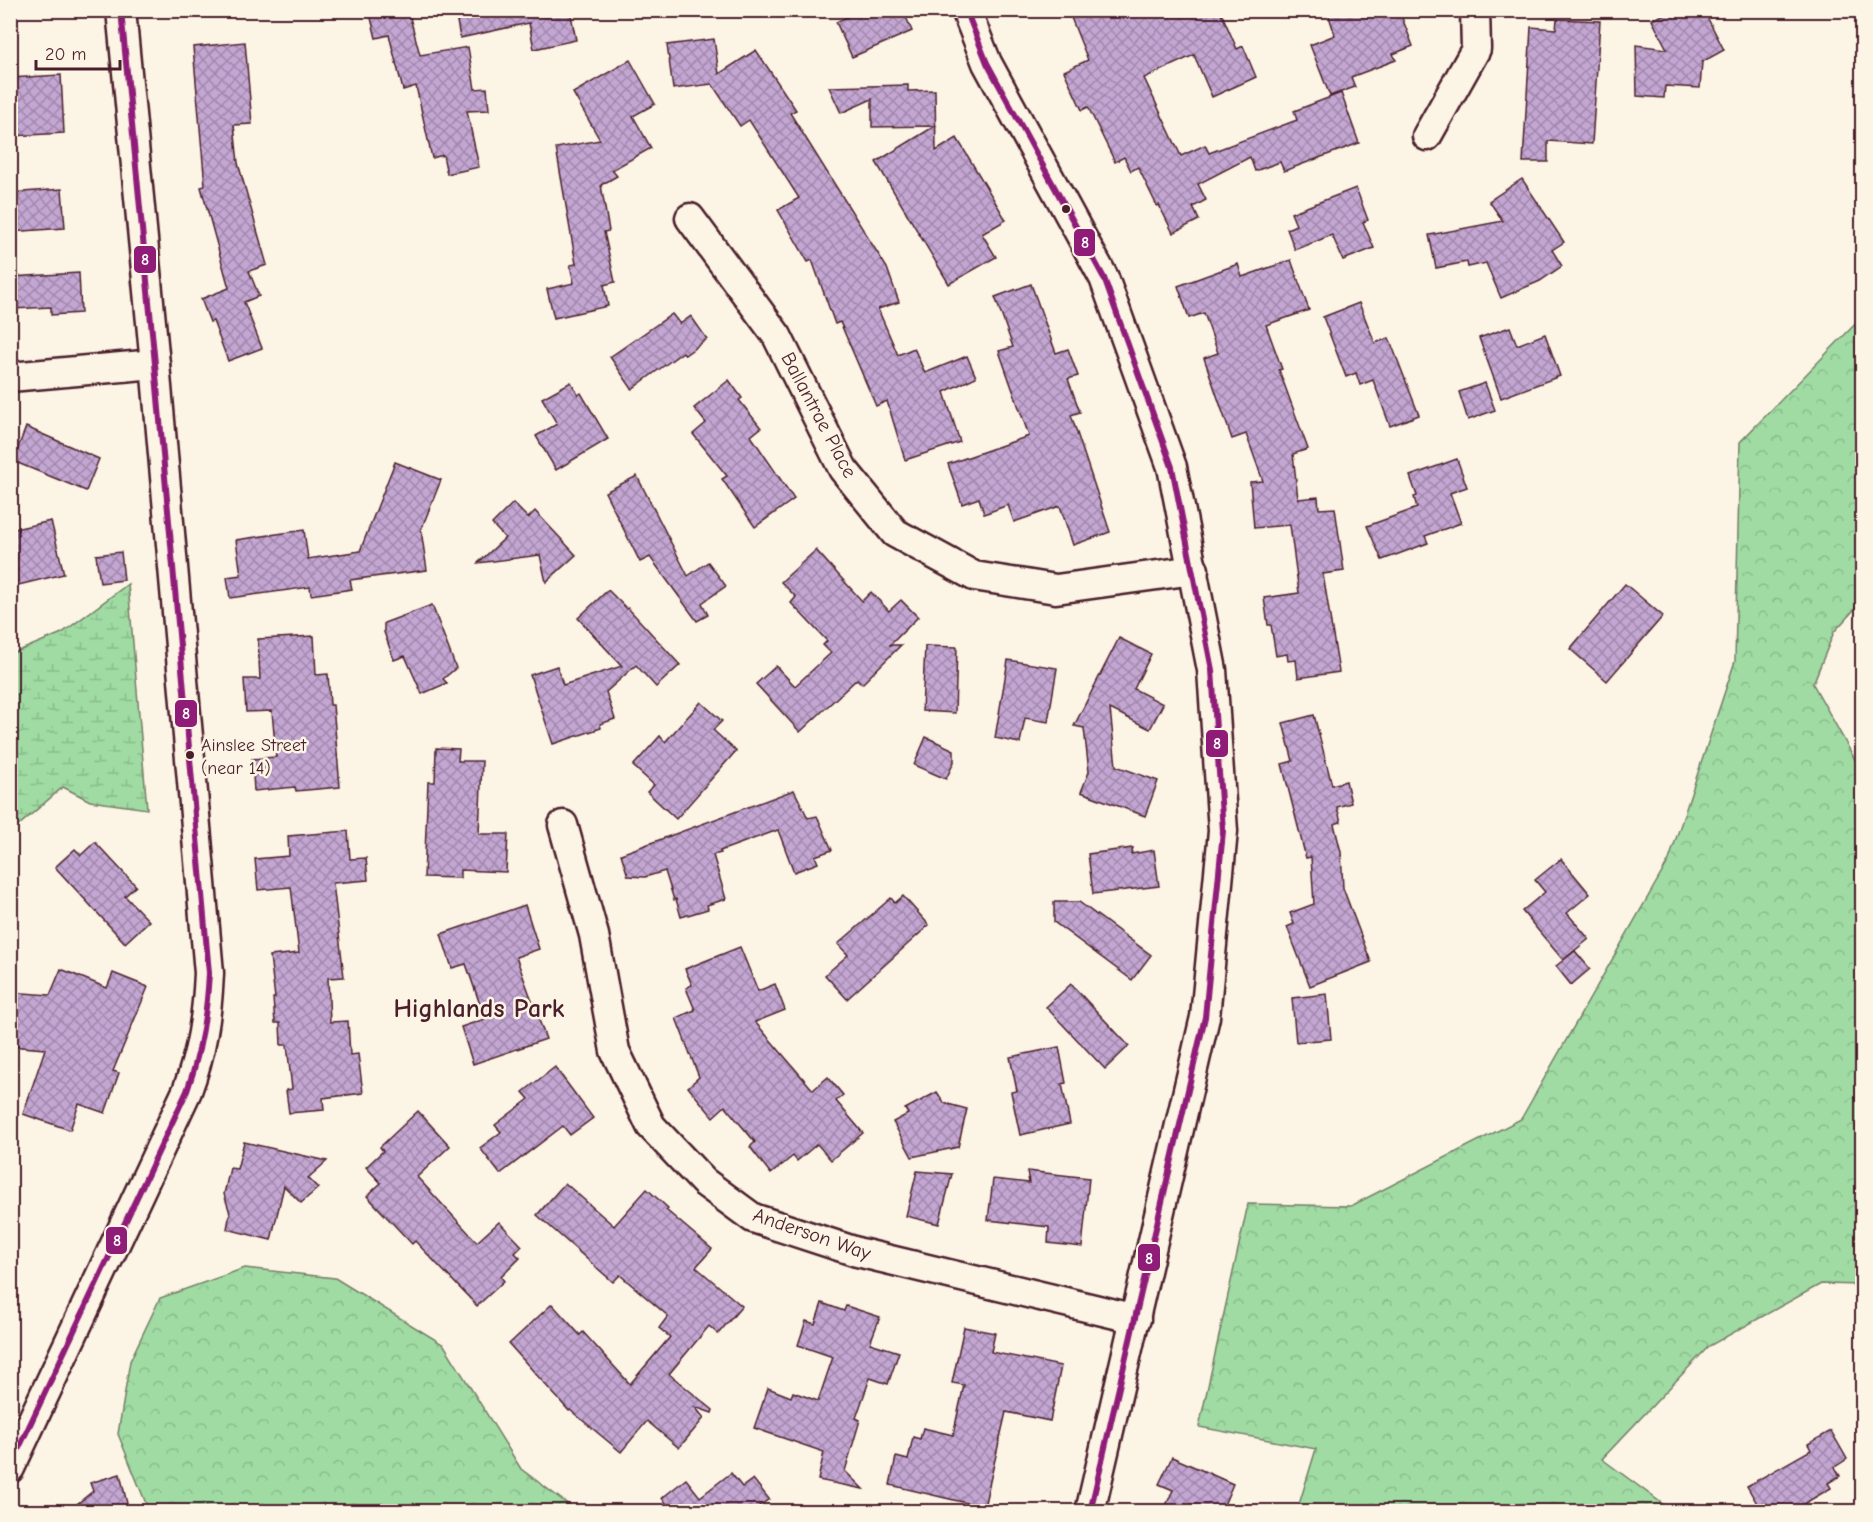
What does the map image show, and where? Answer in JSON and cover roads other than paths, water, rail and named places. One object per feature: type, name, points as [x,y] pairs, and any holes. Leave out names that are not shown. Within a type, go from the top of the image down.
[{"type":"street","points":[[10,1468],[187,1091],[198,1063],[203,1037],[209,973],[121,10]]},
{"type":"street","points":[[966,10],[987,63],[1104,278],[1173,467],[1212,669],[1223,831],[1205,1017],[1090,1512]]},
{"type":"street","points":[[1427,136],[1476,49],[1475,10]]},
{"type":"street","name":"Ballantrae Place","points":[[690,218],[777,336],[843,469],[895,533],[974,576],[1056,589],[1194,570]]},
{"type":"street","points":[[10,377],[155,364]]},
{"type":"street","name":"Anderson Way","points":[[563,825],[594,935],[615,1051],[651,1126],[704,1182],[753,1218],[846,1248],[1136,1320]]},
{"type":"place","name":"Ainslee Street (near 14)","points":[[190,755]]},
{"type":"district","name":"Highlands Park","points":[[479,1009]]}]
